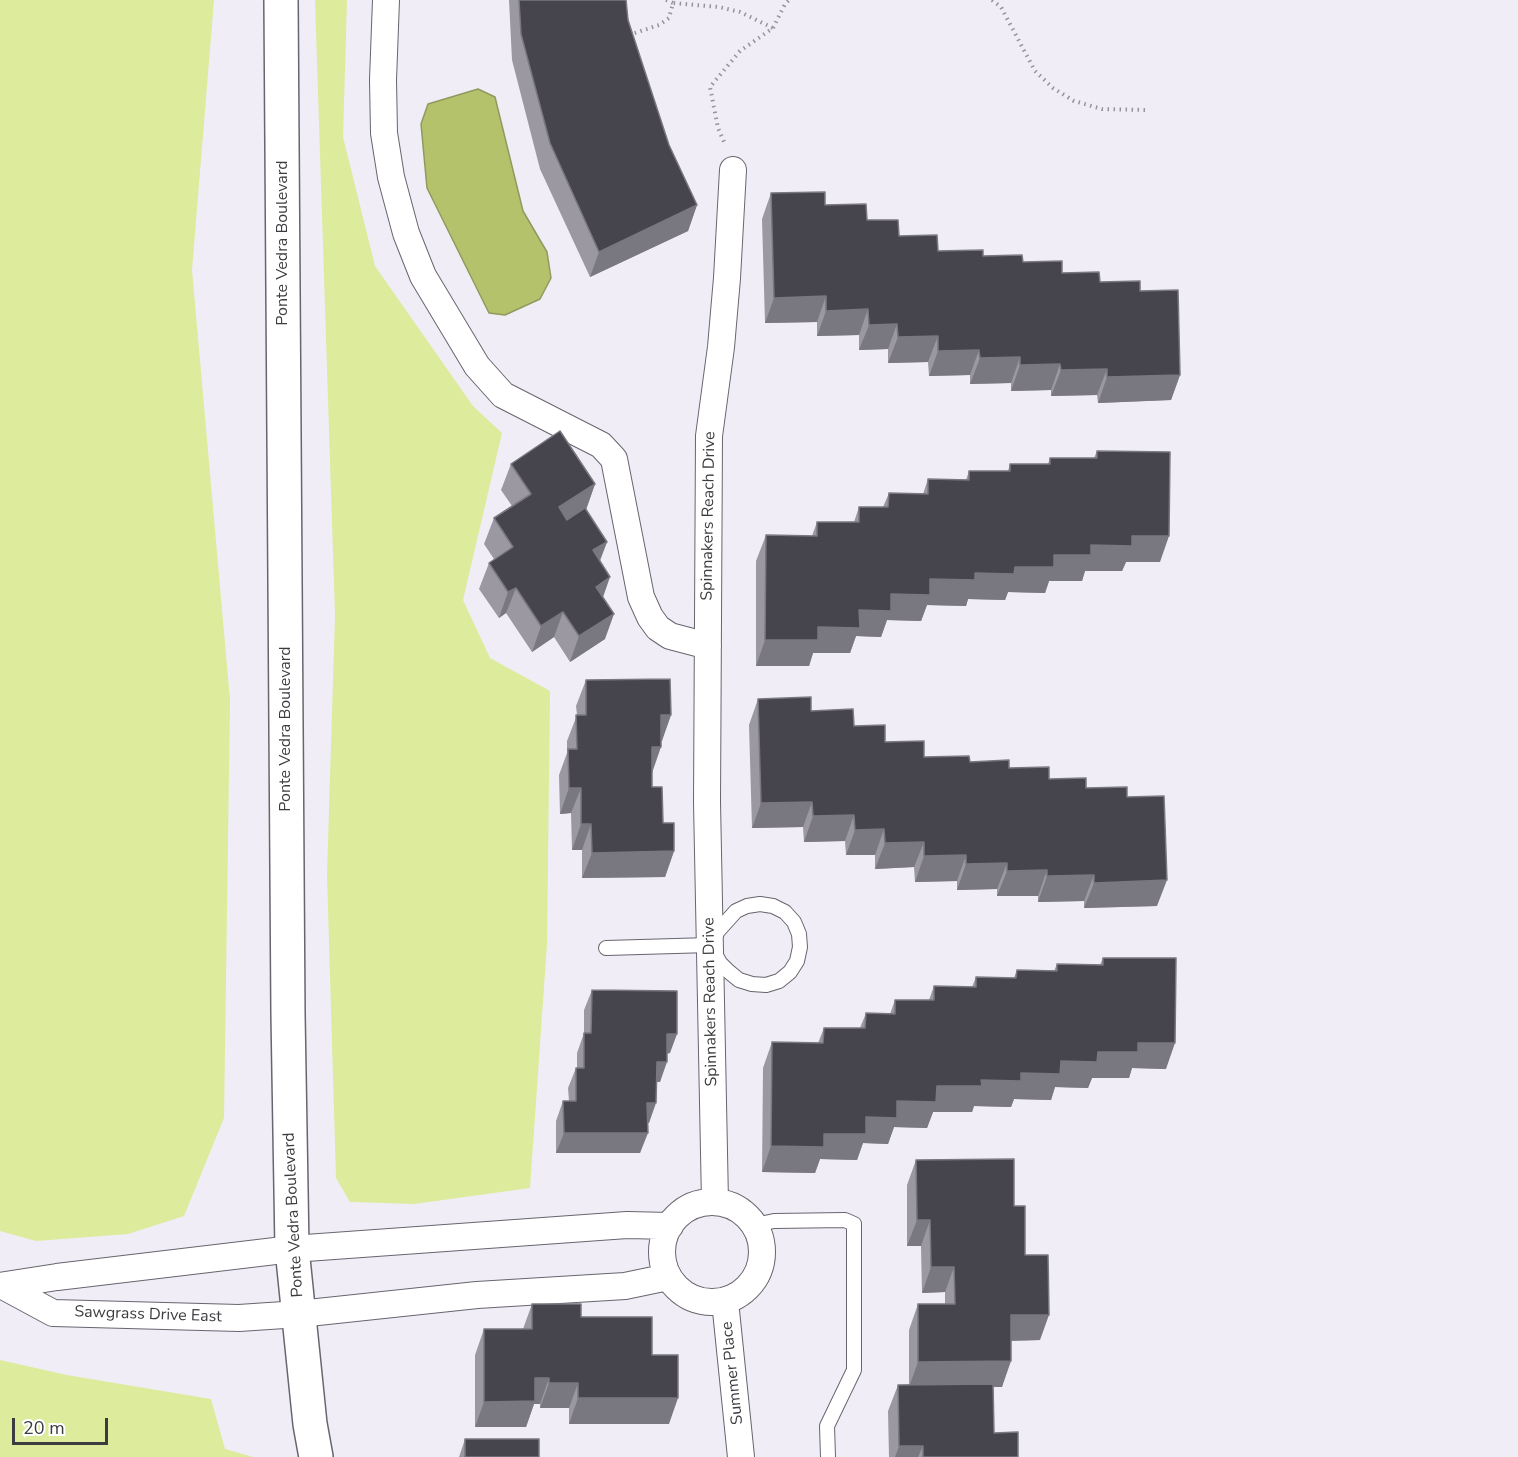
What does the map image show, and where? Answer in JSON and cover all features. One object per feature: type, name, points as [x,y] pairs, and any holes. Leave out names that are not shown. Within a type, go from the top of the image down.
[{"type":"street","name":"Ponte Vedra Boulevard","points":[[281,0],[288,1002],[292,1249],[310,1424],[316,1457]]},
{"type":"street","points":[[386,0],[384,133],[391,177],[406,233],[423,276],[477,366],[503,395],[601,445],[614,459],[641,597],[650,617],[658,628],[670,636],[708,646]]},
{"type":"street","name":"Spinnakers Reach Drive","points":[[715,1202],[710,945],[709,436],[722,336],[733,170]]},
{"type":"street","points":[[299,1314],[477,1295],[625,1286],[668,1277],[662,1262],[662,1243],[670,1226],[680,1214],[699,1203],[715,1202],[733,1207],[746,1215],[755,1225],[762,1244],[761,1263],[753,1282],[739,1294],[725,1301]]},
{"type":"street","points":[[292,1249],[627,1225],[670,1226]]},
{"type":"street","name":"Sawgrass Drive East","points":[[1,1286],[57,1277],[292,1249]]},
{"type":"street","name":"Summer Place","points":[[668,1277],[680,1292],[696,1300],[714,1303],[725,1301],[741,1457]]},
{"type":"street","name":"Sawgrass Drive East","points":[[1,1286],[53,1313],[239,1318],[299,1314]]},
{"type":"lane","points":[[760,904],[773,906],[789,917],[799,934],[800,947],[797,961],[790,972],[779,981],[766,985],[739,980],[720,963],[710,945],[718,931],[736,911],[760,904]]},
{"type":"lane","points":[[606,948],[710,945]]},
{"type":"lane","points":[[755,1225],[774,1221],[845,1220],[854,1224],[854,1370],[827,1426],[828,1457]]},
{"type":"path","points":[[666,0],[673,3],[719,7],[740,12],[773,28]]},
{"type":"path","points":[[733,170],[730,154],[717,128],[710,87],[741,51],[773,28],[784,4],[789,0]]},
{"type":"path","points":[[992,0],[1001,7],[1035,71],[1053,88],[1074,102],[1102,108],[1145,110]]},
{"type":"path","points":[[628,35],[659,25],[669,18],[673,3]]},
{"type":"shaded area","points":[[0,0],[214,0],[192,270],[230,700],[224,1118],[184,1216],[128,1234],[36,1241],[0,1231]]},
{"type":"shaded area","points":[[315,0],[347,0],[343,137],[375,266],[473,406],[502,433],[463,600],[490,658],[550,691],[547,944],[530,1188],[414,1204],[350,1202],[336,1178],[327,875],[335,615]]},
{"type":"shaded area","points":[[478,89],[495,97],[523,211],[547,252],[551,278],[540,299],[505,315],[489,313],[427,188],[421,124],[428,104]]},
{"type":"shaded area","points":[[0,1360],[67,1375],[211,1399],[225,1449],[253,1457],[0,1457]]},
{"type":"building","points":[[519,0],[626,0],[628,20],[669,145],[697,205],[599,252],[550,143],[521,34]]},
{"type":"building","points":[[825,192],[825,205],[866,204],[867,220],[898,220],[899,236],[937,235],[938,251],[983,250],[983,256],[1022,255],[1023,262],[1062,261],[1062,273],[1099,272],[1100,282],[1140,281],[1140,291],[1178,290],[1180,375],[1107,377],[1107,369],[1061,370],[1060,364],[1020,365],[1020,357],[980,358],[979,350],[938,351],[938,336],[898,337],[897,324],[869,325],[868,309],[826,311],[826,296],[774,298],[771,193]]},
{"type":"building","points":[[560,431],[595,484],[559,507],[567,520],[585,508],[607,542],[593,550],[610,577],[596,587],[614,614],[579,636],[563,612],[541,626],[516,588],[508,592],[489,563],[513,547],[494,518],[531,494],[511,464]]},
{"type":"building","points":[[1097,451],[1170,452],[1169,536],[1132,536],[1132,546],[1091,545],[1091,555],[1054,555],[1054,567],[1015,567],[1014,574],[975,573],[975,580],[930,579],[930,595],[891,594],[891,611],[859,610],[860,628],[818,627],[818,640],[765,640],[766,535],[817,536],[817,522],[859,522],[859,507],[888,507],[889,493],[928,494],[928,479],[969,480],[969,471],[1010,471],[1010,464],[1050,464],[1050,458],[1097,458]]},
{"type":"building","points":[[670,679],[671,715],[661,715],[661,747],[652,747],[652,787],[662,787],[663,823],[674,823],[674,851],[592,853],[591,824],[581,824],[581,788],[569,788],[568,749],[577,749],[576,715],[586,715],[586,680]]},
{"type":"building","points":[[811,697],[811,711],[853,709],[854,726],[885,725],[885,742],[924,741],[924,757],[969,756],[970,762],[1009,760],[1009,768],[1049,767],[1049,779],[1086,778],[1086,788],[1127,787],[1127,797],[1164,796],[1167,880],[1094,883],[1094,875],[1047,876],[1047,870],[1007,871],[1007,863],[966,864],[966,855],[924,856],[924,842],[885,843],[884,829],[855,830],[854,815],[813,816],[812,802],[761,803],[758,699]]},
{"type":"building","points":[[1103,958],[1176,958],[1175,1043],[1138,1043],[1138,1052],[1098,1052],[1097,1062],[1061,1061],[1060,1074],[1021,1073],[1021,1081],[981,1080],[982,1086],[937,1086],[936,1102],[897,1101],[897,1118],[866,1117],[866,1134],[824,1134],[824,1147],[771,1146],[772,1042],[823,1043],[824,1028],[865,1028],[866,1013],[895,1014],[895,1000],[934,1000],[934,986],[976,987],[976,977],[1016,978],[1017,970],[1057,971],[1057,964],[1103,965]]},
{"type":"building","points":[[592,990],[677,991],[677,1034],[667,1034],[667,1062],[657,1062],[656,1103],[647,1103],[648,1133],[564,1133],[563,1101],[576,1101],[576,1068],[584,1068],[584,1033],[591,1033]]},
{"type":"building","points":[[1014,1159],[1014,1206],[1025,1206],[1025,1255],[1048,1255],[1049,1315],[1011,1315],[1011,1361],[918,1362],[918,1304],[955,1304],[954,1267],[931,1267],[930,1220],[917,1220],[916,1160]]},
{"type":"building","points":[[532,1304],[581,1304],[581,1317],[652,1317],[652,1355],[678,1355],[678,1398],[578,1398],[578,1383],[549,1383],[549,1378],[535,1378],[535,1401],[484,1402],[484,1329],[532,1329]]},
{"type":"building","points":[[993,1384],[994,1433],[1018,1432],[1018,1457],[923,1457],[923,1446],[899,1446],[898,1385]]},
{"type":"building","points":[[465,1439],[539,1439],[539,1457],[465,1457]]}]
